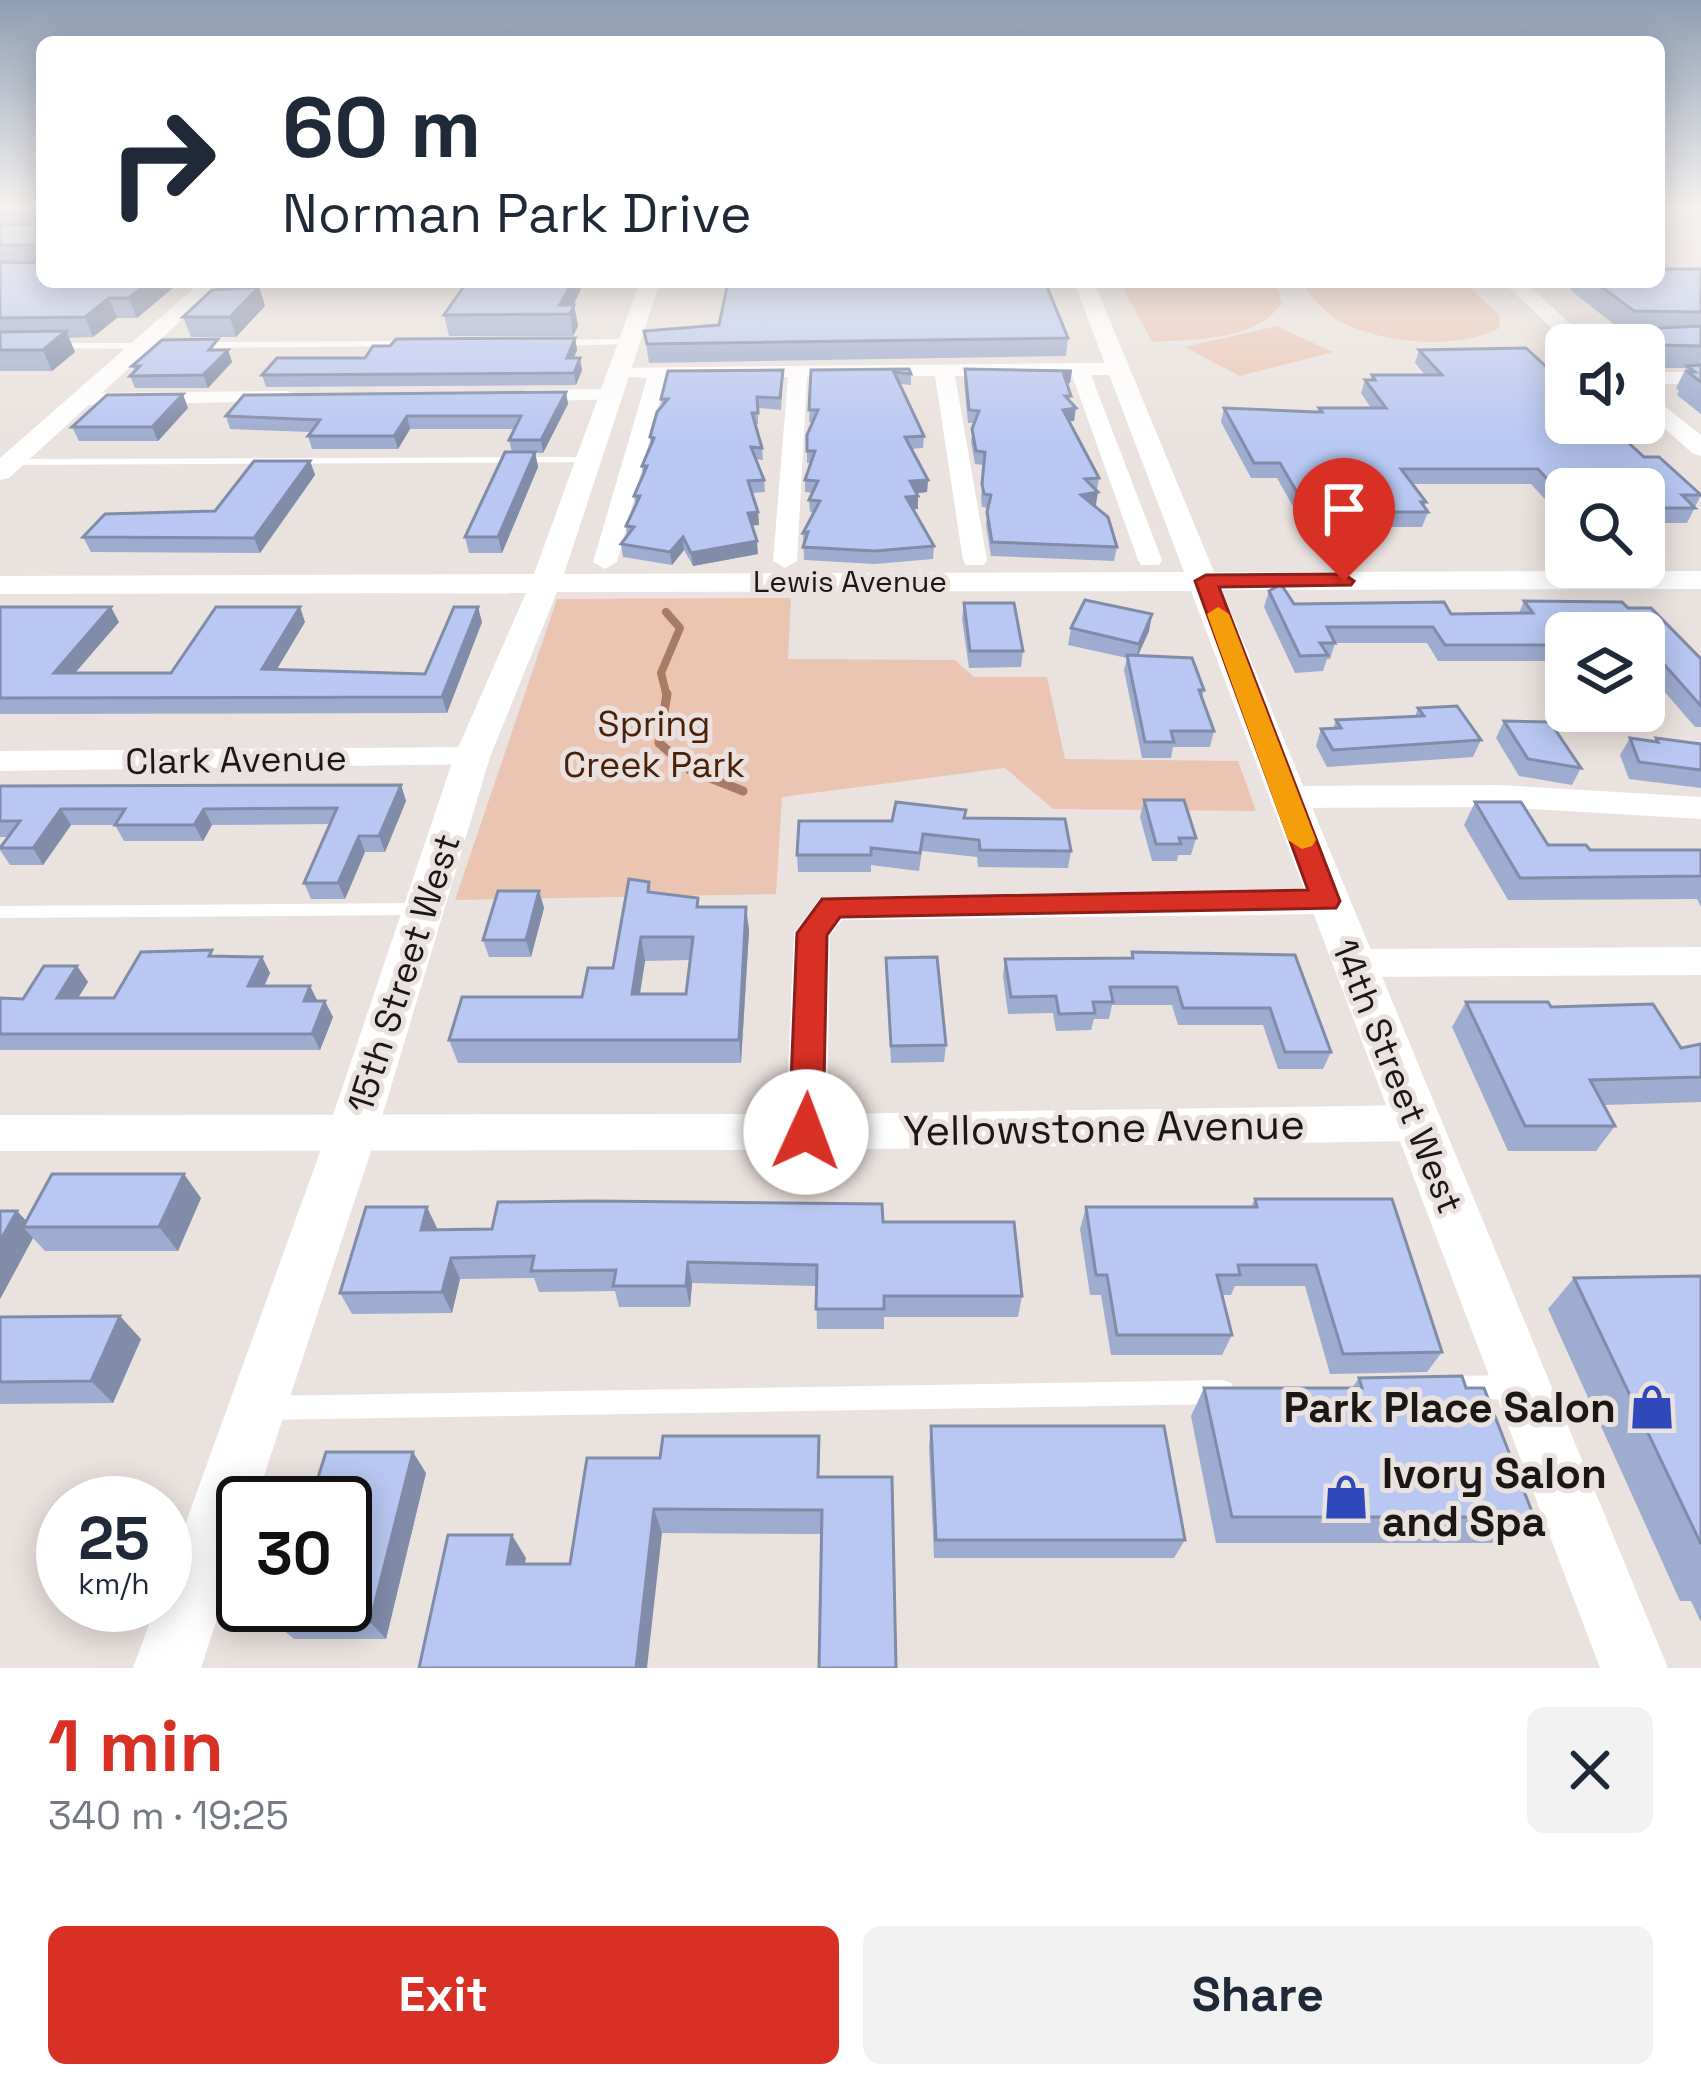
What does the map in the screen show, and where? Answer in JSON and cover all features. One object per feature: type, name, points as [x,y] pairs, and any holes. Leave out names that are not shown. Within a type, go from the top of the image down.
[{"type":"street","name":"15th Street West","points":[[167,1668],[353,1130],[472,757],[545,582],[586,460],[627,370],[648,288]]},
{"type":"street","name":"14th Street West","points":[[1086,288],[1634,1668]]},
{"type":"street","points":[[1519,288],[1558,324]]},
{"type":"street","points":[[5,467],[151,346],[184,308],[212,293]]},
{"type":"street","points":[[1079,369],[1150,560]]},
{"type":"street","points":[[512,396],[627,370],[1120,369]]},
{"type":"street","points":[[605,562],[627,370]]},
{"type":"street","points":[[944,370],[975,560]]},
{"type":"street","points":[[785,561],[798,371]]},
{"type":"street","points":[[1665,378],[1701,377]]},
{"type":"street","points":[[84,399],[322,397]]},
{"type":"street","points":[[1665,412],[1690,429],[1701,448]]},
{"type":"street","name":"Lewis Avenue","points":[[0,585],[1701,580]]},
{"type":"street","name":"Clark Avenue","points":[[0,761],[472,757]]},
{"type":"street","points":[[1285,797],[1498,796],[1701,808]]},
{"type":"street","points":[[806,1132],[812,933],[832,907],[1326,901]]},
{"type":"street","points":[[1353,963],[1701,961]]},
{"type":"street","name":"Yellowstone Avenue","points":[[0,1133],[806,1132],[1416,1123]]},
{"type":"lane","points":[[531,343],[627,370]]},
{"type":"lane","points":[[182,345],[415,344]]},
{"type":"lane","points":[[40,345],[151,346]]},
{"type":"lane","points":[[5,467],[586,460]]},
{"type":"lane","points":[[0,912],[423,909]]},
{"type":"lane","points":[[1428,1388],[1524,1386]]},
{"type":"lane","points":[[257,1408],[1237,1391]]},
{"type":"green space","points":[[1123,288],[1278,288],[1282,303],[1270,316],[1240,332],[1152,342]]},
{"type":"green space","points":[[1306,288],[1470,288],[1500,316],[1499,328],[1462,340],[1420,342],[1358,329],[1319,304]]},
{"type":"green space","points":[[1276,326],[1333,352],[1240,376],[1184,347]]},
{"type":"green space","name":"Spring Creek Park","points":[[791,598],[788,659],[955,660],[974,677],[1047,677],[1065,759],[1238,761],[1256,811],[1053,809],[1005,768],[782,797],[776,894],[455,900],[557,599]]},
{"type":"building","points":[[0,285],[141,288],[129,298],[109,298],[85,317],[0,318]]},
{"type":"building","points":[[1701,285],[1701,312],[1634,311],[1603,288]]},
{"type":"building","points":[[258,288],[230,317],[183,317],[212,290]]},
{"type":"building","points":[[463,288],[569,288],[560,305],[574,305],[570,314],[444,315]]},
{"type":"building","points":[[727,288],[1047,288],[1068,338],[647,344],[644,331],[719,325]]},
{"type":"building","points":[[1701,326],[1701,346],[1665,345],[1665,328]]},
{"type":"building","points":[[66,331],[43,350],[0,350],[0,332]]},
{"type":"building","points":[[575,338],[567,358],[580,358],[574,373],[262,375],[277,358],[365,358],[373,346],[390,346],[396,339]]},
{"type":"building","points":[[218,339],[209,350],[228,350],[203,375],[130,376],[140,366],[132,366],[162,340]]},
{"type":"building","points":[[1526,348],[1545,366],[1545,444],[1630,444],[1644,457],[1659,457],[1701,495],[1682,495],[1695,508],[1665,508],[1665,468],[1545,468],[1545,477],[1538,469],[1401,469],[1426,502],[1421,502],[1428,512],[1312,518],[1280,463],[1254,463],[1224,408],[1322,412],[1319,408],[1386,408],[1365,380],[1375,380],[1372,375],[1442,375],[1419,350]]},
{"type":"building","points":[[1701,365],[1701,382],[1687,366]]},
{"type":"building","points":[[909,369],[911,374],[894,372],[924,436],[905,437],[928,480],[910,481],[918,496],[906,497],[934,546],[875,551],[803,547],[808,532],[803,533],[820,501],[809,500],[818,481],[805,480],[815,451],[807,451],[807,435],[818,410],[809,410],[811,370]]},
{"type":"building","points":[[965,369],[1072,371],[1063,372],[1071,396],[1065,396],[1076,408],[1063,410],[1099,478],[1085,479],[1098,492],[1081,495],[1108,517],[1117,547],[992,542],[987,512],[991,495],[984,494],[982,484],[985,452],[976,451],[972,429],[979,411],[969,410]]},
{"type":"building","points":[[783,370],[780,398],[757,397],[758,413],[752,413],[762,448],[751,447],[764,480],[748,481],[758,512],[748,513],[757,541],[691,553],[683,537],[670,552],[621,544],[634,527],[626,526],[640,496],[634,496],[647,466],[642,466],[654,438],[650,437],[657,412],[668,399],[661,399],[668,371]]},
{"type":"building","points":[[566,392],[541,440],[509,440],[521,416],[407,416],[394,436],[308,436],[320,420],[226,416],[244,395]]},
{"type":"building","points":[[183,394],[152,427],[72,427],[107,395]]},
{"type":"building","points":[[505,452],[535,452],[498,537],[465,537]]},
{"type":"building","points":[[254,461],[310,461],[254,538],[83,537],[105,514],[215,511]]},
{"type":"building","points":[[1281,584],[1294,604],[1444,602],[1451,614],[1533,613],[1524,601],[1622,602],[1628,608],[1655,612],[1545,612],[1545,645],[1445,645],[1433,627],[1327,627],[1335,643],[1320,643],[1328,655],[1300,656],[1269,591]]},
{"type":"building","points":[[1085,600],[1152,614],[1139,644],[1071,628]]},
{"type":"building","points":[[964,603],[1014,603],[1023,651],[970,651]]},
{"type":"building","points":[[0,607],[111,607],[54,673],[171,673],[216,607],[300,607],[262,669],[425,674],[454,607],[478,607],[442,697],[0,698]]},
{"type":"building","points":[[1665,622],[1701,659],[1701,706],[1665,665]]},
{"type":"building","points":[[1127,655],[1192,658],[1214,731],[1171,731],[1174,742],[1145,742]]},
{"type":"building","points":[[1457,706],[1481,740],[1333,750],[1321,729],[1341,728],[1336,720],[1424,716],[1418,708]]},
{"type":"building","points":[[1504,721],[1545,722],[1545,732],[1557,732],[1581,768],[1528,759]]},
{"type":"building","points":[[1630,738],[1701,744],[1701,770],[1639,762]]},
{"type":"building","points":[[401,785],[379,836],[359,836],[338,883],[304,883],[337,808],[204,809],[194,825],[115,825],[125,809],[61,809],[33,848],[0,848],[20,821],[0,821],[0,786]]},
{"type":"building","points":[[1144,800],[1184,800],[1196,838],[1179,838],[1181,844],[1156,844]]},
{"type":"building","points":[[896,802],[966,810],[964,818],[1065,819],[1071,851],[980,850],[979,840],[923,834],[920,853],[871,848],[871,855],[797,855],[799,821],[892,821]]},
{"type":"building","points":[[1475,802],[1521,802],[1548,845],[1586,845],[1590,850],[1701,850],[1701,876],[1520,878]]},
{"type":"building","points":[[629,879],[649,882],[648,892],[698,898],[697,907],[746,907],[739,1040],[449,1040],[462,997],[582,997],[588,968],[613,968]],"holes":[[[641,937],[693,937],[686,994],[632,994]]]},
{"type":"building","points":[[498,891],[539,891],[526,940],[483,940]]},
{"type":"building","points":[[212,950],[209,956],[262,957],[248,986],[310,986],[304,1001],[325,1001],[312,1034],[0,1034],[0,998],[23,999],[44,966],[77,966],[57,998],[114,998],[141,952]]},
{"type":"building","points":[[1132,952],[1295,955],[1331,1052],[1285,1052],[1270,1008],[1183,1008],[1177,987],[1110,987],[1113,1002],[1093,1002],[1095,1013],[1059,1014],[1056,996],[1011,997],[1005,959],[1133,958]]},
{"type":"building","points":[[937,957],[946,1045],[891,1046],[886,958]]},
{"type":"building","points":[[1466,1002],[1548,1002],[1551,1007],[1653,1004],[1681,1048],[1701,1044],[1701,1077],[1590,1080],[1615,1126],[1525,1126]]},
{"type":"building","points":[[52,1174],[184,1174],[159,1227],[23,1227]]},
{"type":"building","points":[[1255,1199],[1392,1199],[1442,1352],[1343,1354],[1316,1265],[1238,1265],[1240,1275],[1217,1275],[1232,1335],[1117,1335],[1107,1275],[1096,1275],[1086,1207],[1257,1207]]},
{"type":"building","points":[[498,1202],[882,1204],[883,1222],[1014,1222],[1022,1296],[884,1296],[884,1309],[816,1309],[817,1265],[688,1262],[686,1286],[613,1286],[616,1270],[531,1271],[534,1256],[451,1258],[442,1292],[340,1293],[366,1207],[427,1207],[421,1230],[492,1229]]},
{"type":"building","points":[[0,1211],[17,1211],[0,1241]]},
{"type":"building","points":[[1701,1276],[1701,1544],[1574,1278]]},
{"type":"building","points":[[120,1316],[91,1381],[0,1382],[0,1317]]},
{"type":"building","points":[[1462,1376],[1466,1388],[1484,1388],[1534,1517],[1232,1517],[1204,1388],[1362,1388],[1359,1378]]},
{"type":"building","points":[[931,1426],[1164,1426],[1185,1540],[936,1540]]},
{"type":"building","points":[[663,1436],[819,1436],[818,1477],[892,1477],[896,1668],[819,1668],[822,1510],[654,1509],[636,1668],[419,1668],[448,1535],[512,1535],[507,1564],[570,1564],[587,1458],[660,1458]]},
{"type":"building","points":[[326,1452],[413,1452],[372,1614],[372,1476],[318,1476]]},
{"type":"waterway","points":[[666,612],[680,628],[661,673],[667,696]]},
{"type":"waterway","points":[[667,696],[659,743],[690,770],[743,791]]},
{"type":"slow traffic","points":[[1218,614],[1302,840]]},
{"type":"place","name":"Park Place Salon","points":[[1652,1407]]},
{"type":"place","name":"Ivory Salon and Spa","points":[[1346,1497]]},
{"type":"route","points":[[806,1132],[812,933],[832,907],[1326,901],[1206,581],[1344,581]]}]
